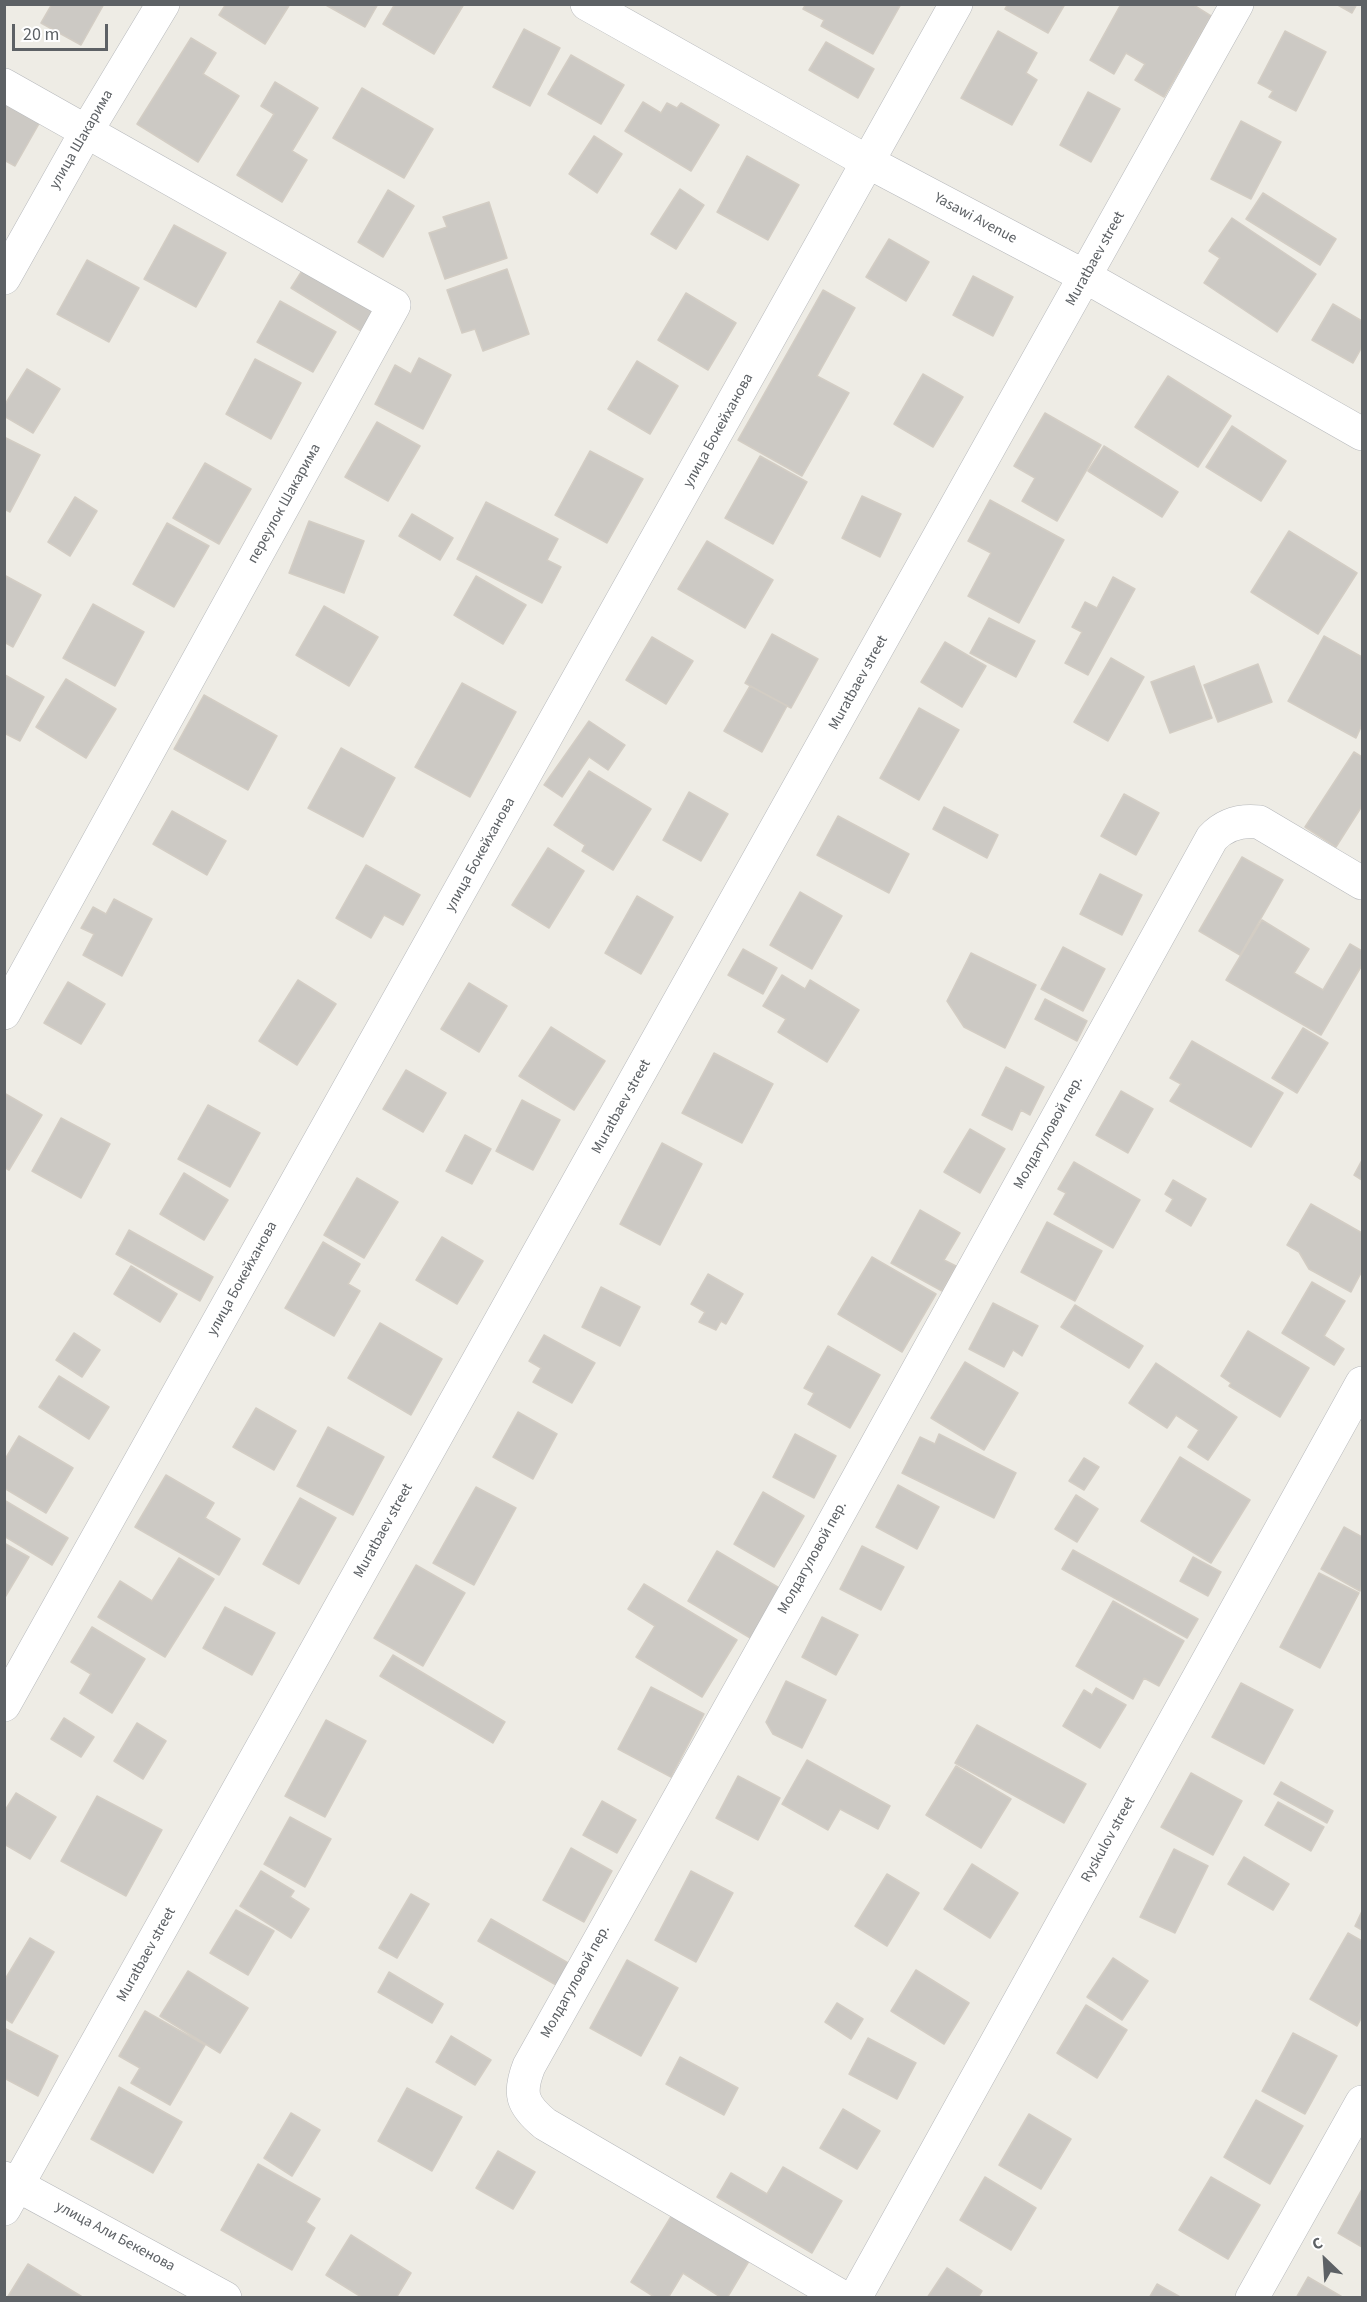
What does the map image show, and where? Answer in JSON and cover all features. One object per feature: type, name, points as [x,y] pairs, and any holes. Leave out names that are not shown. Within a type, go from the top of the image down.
[{"type":"street","name":"улица Шакарима","points":[[4,278],[86,132],[163,4]]},
{"type":"street","name":"Yasawi Avenue","points":[[587,4],[868,162],[1086,277],[1362,434]]},
{"type":"street","name":"улица Бокейханова","points":[[4,1706],[956,4]]},
{"type":"street","name":"Muratbaev street","points":[[9,2191],[1238,4]]},
{"type":"street","points":[[4,85],[86,132]]},
{"type":"street","name":"переулок Шакарима","points":[[4,1013],[394,305],[86,132]]},
{"type":"street","name":"Молдагуловой пер.","points":[[844,2298],[545,2124],[531,2112],[524,2100],[522,2083],[529,2066],[830,1530],[1212,838],[1228,826],[1244,820],[1259,822],[1362,884]]},
{"type":"street","name":"Ryskulov street","points":[[855,2298],[1362,1383]]},
{"type":"street","points":[[1252,2298],[1362,2102]]},
{"type":"street","name":"улица Али Бекенова","points":[[9,2191],[225,2298]]},
{"type":"building","points":[[52,4],[104,4],[81,45],[41,23]]},
{"type":"building","points":[[226,4],[290,4],[265,44],[219,15]]},
{"type":"building","points":[[324,4],[378,4],[365,27]]},
{"type":"building","points":[[395,4],[464,4],[434,54],[383,24]]},
{"type":"building","points":[[806,4],[901,4],[873,54],[821,26],[824,20],[803,9]]},
{"type":"building","points":[[1008,4],[1065,4],[1048,33],[1005,9]]},
{"type":"building","points":[[1121,4],[1192,4],[1211,16],[1164,97],[1135,80],[1145,64],[1126,53],[1114,74],[1090,60]]},
{"type":"building","points":[[1336,4],[1357,4],[1352,13]]},
{"type":"building","points":[[524,29],[560,48],[530,106],[493,87]]},
{"type":"building","points":[[998,31],[1037,53],[1026,73],[1037,80],[1012,125],[961,98]]},
{"type":"building","points":[[1285,31],[1326,52],[1296,111],[1269,97],[1273,91],[1258,83]]},
{"type":"building","points":[[191,38],[216,53],[203,74],[239,96],[198,162],[137,124]]},
{"type":"building","points":[[826,42],[874,69],[858,98],[809,70]]},
{"type":"building","points":[[571,55],[624,85],[601,124],[548,94]]},
{"type":"building","points":[[275,82],[318,108],[292,151],[307,160],[282,202],[237,175],[274,114],[261,106]]},
{"type":"building","points":[[362,88],[433,129],[404,178],[333,138]]},
{"type":"building","points":[[1088,92],[1120,109],[1091,162],[1060,145]]},
{"type":"building","points":[[4,102],[40,122],[15,166],[4,160]]},
{"type":"building","points":[[643,102],[661,113],[667,103],[677,108],[681,103],[719,125],[691,171],[625,131]]},
{"type":"building","points":[[1241,121],[1281,142],[1251,199],[1211,179]]},
{"type":"building","points":[[594,136],[622,154],[597,193],[569,174]]},
{"type":"building","points":[[747,156],[799,185],[768,240],[717,212]]},
{"type":"building","points":[[680,189],[704,205],[676,249],[651,234]]},
{"type":"building","points":[[388,190],[414,206],[383,257],[358,242]]},
{"type":"building","points":[[1263,193],[1336,239],[1320,265],[1246,219]]},
{"type":"building","points":[[489,202],[507,258],[445,279],[429,233],[447,227],[443,217]]},
{"type":"building","points":[[1232,218],[1316,274],[1277,332],[1204,283],[1220,258],[1209,251]]},
{"type":"building","points":[[174,225],[226,253],[196,307],[144,279]]},
{"type":"building","points":[[889,239],[929,262],[906,301],[866,277]]},
{"type":"building","points":[[87,260],[139,288],[109,342],[57,314]]},
{"type":"building","points":[[305,266],[375,308],[361,331],[291,288]]},
{"type":"building","points":[[507,269],[529,334],[483,351],[475,329],[462,333],[447,290]]},
{"type":"building","points":[[973,276],[1013,297],[993,336],[953,315]]},
{"type":"building","points":[[823,290],[855,308],[817,376],[849,393],[802,476],[738,440]]},
{"type":"building","points":[[686,293],[736,323],[708,370],[658,340]]},
{"type":"building","points":[[280,301],[336,332],[313,372],[257,342]]},
{"type":"building","points":[[1333,304],[1362,321],[1362,347],[1353,363],[1312,340]]},
{"type":"building","points":[[419,358],[451,375],[423,429],[375,404],[395,365],[411,374]]},
{"type":"building","points":[[255,359],[301,383],[271,439],[226,414]]},
{"type":"building","points":[[637,361],[678,386],[650,434],[608,409]]},
{"type":"building","points":[[27,369],[60,389],[33,433],[4,416],[4,406]]},
{"type":"building","points":[[923,374],[963,397],[933,447],[894,424]]},
{"type":"building","points":[[1168,376],[1231,416],[1198,467],[1135,427]]},
{"type":"building","points":[[1045,413],[1101,445],[1057,521],[1022,501],[1035,478],[1014,466]]},
{"type":"building","points":[[377,422],[420,446],[388,501],[345,477]]},
{"type":"building","points":[[1232,426],[1286,461],[1261,501],[1206,467]]},
{"type":"building","points":[[4,437],[40,455],[10,512],[4,509]]},
{"type":"building","points":[[1104,446],[1178,492],[1162,517],[1088,471]]},
{"type":"building","points":[[590,451],[643,479],[607,543],[555,515]]},
{"type":"building","points":[[760,456],[807,482],[773,544],[725,518]]},
{"type":"building","points":[[205,463],[251,489],[219,544],[173,518]]},
{"type":"building","points":[[862,496],[901,514],[880,557],[842,538]]},
{"type":"building","points":[[75,497],[97,511],[70,556],[48,542]]},
{"type":"building","points":[[990,500],[1064,540],[1019,623],[968,596],[991,553],[968,541]]},
{"type":"building","points":[[486,502],[558,539],[547,560],[561,567],[542,603],[457,559]]},
{"type":"building","points":[[412,514],[453,538],[440,560],[399,536]]},
{"type":"building","points":[[309,521],[364,541],[344,593],[289,573]]},
{"type":"building","points":[[167,523],[209,546],[174,607],[133,584]]},
{"type":"building","points":[[1289,531],[1357,573],[1318,634],[1251,592]]},
{"type":"building","points":[[707,541],[773,580],[745,628],[678,589]]},
{"type":"building","points":[[4,575],[41,595],[13,647],[4,642]]},
{"type":"building","points":[[476,576],[526,605],[503,644],[454,615]]},
{"type":"building","points":[[1113,577],[1135,589],[1088,675],[1065,663],[1082,632],[1072,627],[1085,602],[1097,608]]},
{"type":"building","points":[[93,604],[144,632],[115,686],[63,658]]},
{"type":"building","points":[[324,606],[378,637],[349,686],[296,655]]},
{"type":"building","points":[[989,618],[1035,641],[1016,677],[970,653]]},
{"type":"building","points":[[772,634],[818,659],[791,708],[745,683]]},
{"type":"building","points":[[1324,636],[1362,657],[1362,725],[1356,738],[1288,701]]},
{"type":"building","points":[[652,637],[693,661],[666,704],[626,680]]},
{"type":"building","points":[[945,642],[986,666],[962,707],[921,682]]},
{"type":"building","points":[[1111,658],[1144,677],[1108,741],[1074,722]]},
{"type":"building","points":[[1258,664],[1272,702],[1218,722],[1204,685]]},
{"type":"building","points":[[1194,666],[1212,718],[1170,733],[1151,682]]},
{"type":"building","points":[[5,675],[44,697],[20,741],[4,733]]},
{"type":"building","points":[[66,679],[116,709],[86,758],[36,727]]},
{"type":"building","points":[[462,683],[516,712],[470,797],[415,767]]},
{"type":"building","points":[[750,686],[787,706],[762,752],[724,731]]},
{"type":"building","points":[[204,695],[277,736],[248,790],[174,749]]},
{"type":"building","points":[[919,708],[959,730],[919,800],[880,778]]},
{"type":"building","points":[[589,721],[625,745],[608,770],[589,757],[562,797],[544,785]]},
{"type":"building","points":[[341,748],[395,778],[363,837],[308,808]]},
{"type":"building","points":[[1354,752],[1362,757],[1362,806],[1336,847],[1305,827]]},
{"type":"building","points":[[589,771],[651,809],[613,870],[582,851],[585,845],[554,825]]},
{"type":"building","points":[[689,792],[728,814],[701,861],[663,840]]},
{"type":"building","points":[[1124,794],[1159,813],[1136,855],[1101,836]]},
{"type":"building","points":[[944,807],[998,835],[987,858],[933,829]]},
{"type":"building","points":[[172,811],[226,841],[207,875],[153,844]]},
{"type":"building","points":[[838,816],[909,854],[889,893],[817,855]]},
{"type":"building","points":[[548,848],[584,871],[549,928],[512,905]]},
{"type":"building","points":[[1242,857],[1283,880],[1240,955],[1199,931]]},
{"type":"building","points":[[366,865],[420,895],[403,925],[384,915],[371,938],[336,918]]},
{"type":"building","points":[[1100,874],[1142,895],[1122,935],[1080,914]]},
{"type":"building","points":[[800,892],[842,916],[812,969],[770,945]]},
{"type":"building","points":[[637,896],[673,917],[641,974],[605,953]]},
{"type":"building","points":[[114,899],[152,919],[122,976],[83,955],[94,934],[81,928],[93,907],[106,914]]},
{"type":"building","points":[[1262,920],[1309,949],[1294,973],[1323,990],[1350,944],[1362,951],[1362,965],[1321,1035],[1226,980]]},
{"type":"building","points":[[1063,947],[1105,969],[1083,1011],[1041,989]]},
{"type":"building","points":[[743,949],[777,968],[763,994],[728,975]]},
{"type":"building","points":[[971,953],[1036,985],[1005,1048],[964,1027],[947,1001]]},
{"type":"building","points":[[782,975],[805,989],[810,980],[859,1010],[827,1062],[778,1032],[786,1019],[763,1006]]},
{"type":"building","points":[[298,980],[336,1004],[297,1065],[259,1041]]},
{"type":"building","points":[[68,982],[105,1004],[81,1044],[44,1023]]},
{"type":"building","points":[[469,983],[507,1006],[479,1052],[441,1029]]},
{"type":"building","points":[[1045,999],[1087,1021],[1077,1041],[1035,1019]]},
{"type":"building","points":[[551,1027],[605,1061],[574,1110],[519,1076]]},
{"type":"building","points":[[1303,1028],[1328,1043],[1297,1093],[1272,1078]]},
{"type":"building","points":[[1192,1041],[1283,1093],[1251,1147],[1170,1101],[1181,1084],[1170,1078]]},
{"type":"building","points":[[714,1053],[773,1084],[742,1143],[682,1113]]},
{"type":"building","points":[[1006,1067],[1044,1087],[1030,1115],[1021,1110],[1012,1130],[982,1115]]},
{"type":"building","points":[[406,1070],[446,1093],[423,1132],[383,1109]]},
{"type":"building","points":[[1121,1091],[1153,1109],[1128,1153],[1096,1135]]},
{"type":"building","points":[[4,1093],[42,1115],[9,1170],[4,1167]]},
{"type":"building","points":[[522,1100],[560,1120],[533,1170],[496,1151]]},
{"type":"building","points":[[208,1105],[260,1133],[230,1187],[178,1159]]},
{"type":"building","points":[[61,1118],[110,1144],[81,1198],[32,1171]]},
{"type":"building","points":[[970,1129],[1005,1149],[980,1193],[944,1172]]},
{"type":"building","points":[[465,1135],[491,1149],[472,1184],[446,1171]]},
{"type":"building","points":[[662,1143],[702,1164],[660,1245],[620,1224]]},
{"type":"building","points":[[1362,1160],[1362,1180],[1354,1175]]},
{"type":"building","points":[[1074,1162],[1140,1200],[1113,1248],[1054,1214],[1066,1193],[1058,1189]]},
{"type":"building","points":[[184,1173],[228,1200],[204,1240],[160,1214]]},
{"type":"building","points":[[357,1178],[398,1202],[364,1258],[324,1235]]},
{"type":"building","points":[[1173,1180],[1206,1199],[1191,1226],[1166,1211],[1173,1199],[1165,1194]]},
{"type":"building","points":[[1311,1204],[1362,1233],[1362,1271],[1351,1292],[1309,1269],[1299,1252],[1287,1245]]},
{"type":"building","points":[[920,1210],[960,1233],[944,1260],[956,1266],[942,1291],[891,1263]]},
{"type":"building","points":[[1047,1222],[1102,1251],[1075,1301],[1021,1272]]},
{"type":"building","points":[[129,1230],[213,1277],[200,1301],[116,1254]]},
{"type":"building","points":[[442,1237],[483,1261],[457,1304],[416,1280]]},
{"type":"building","points":[[323,1242],[360,1264],[348,1284],[360,1291],[334,1336],[285,1308]]},
{"type":"building","points":[[872,1257],[936,1294],[902,1352],[838,1314]]},
{"type":"building","points":[[131,1266],[177,1294],[160,1322],[114,1294]]},
{"type":"building","points":[[708,1274],[743,1294],[726,1324],[721,1321],[716,1330],[699,1322],[705,1312],[691,1304]]},
{"type":"building","points":[[1312,1282],[1345,1301],[1324,1336],[1344,1349],[1334,1365],[1282,1333]]},
{"type":"building","points":[[601,1287],[640,1307],[620,1346],[582,1327]]},
{"type":"building","points":[[993,1303],[1038,1326],[1022,1356],[1013,1350],[1004,1367],[969,1349]]},
{"type":"building","points":[[1075,1305],[1143,1346],[1129,1368],[1061,1327]]},
{"type":"building","points":[[380,1323],[442,1359],[411,1415],[348,1378]]},
{"type":"building","points":[[1248,1331],[1309,1368],[1280,1417],[1229,1386],[1231,1383],[1221,1376]]},
{"type":"building","points":[[74,1333],[100,1350],[82,1377],[56,1360]]},
{"type":"building","points":[[544,1335],[595,1363],[572,1403],[533,1382],[541,1368],[529,1361]]},
{"type":"building","points":[[828,1346],[880,1375],[850,1428],[808,1404],[814,1393],[804,1388]]},
{"type":"building","points":[[965,1362],[1018,1393],[984,1450],[931,1418]]},
{"type":"building","points":[[1156,1363],[1237,1417],[1208,1460],[1188,1447],[1199,1430],[1176,1415],[1167,1428],[1129,1403]]},
{"type":"building","points":[[59,1376],[109,1407],[89,1439],[39,1407]]},
{"type":"building","points":[[256,1408],[296,1431],[274,1470],[233,1447]]},
{"type":"building","points":[[518,1412],[557,1434],[533,1479],[493,1457]]},
{"type":"building","points":[[328,1427],[384,1457],[353,1515],[297,1486]]},
{"type":"building","points":[[795,1434],[836,1456],[814,1498],[773,1477]]},
{"type":"building","points":[[939,1434],[1016,1473],[994,1518],[902,1473],[920,1437],[935,1444]]},
{"type":"building","points":[[19,1436],[73,1468],[46,1513],[4,1488],[4,1461]]},
{"type":"building","points":[[1180,1457],[1250,1500],[1211,1563],[1141,1521]]},
{"type":"building","points":[[1084,1458],[1099,1467],[1084,1490],[1069,1481]]},
{"type":"building","points":[[166,1475],[214,1503],[205,1518],[240,1539],[219,1575],[135,1527]]},
{"type":"building","points":[[898,1485],[939,1507],[917,1549],[876,1527]]},
{"type":"building","points":[[476,1487],[516,1508],[474,1585],[433,1563]]},
{"type":"building","points":[[763,1492],[804,1516],[774,1567],[734,1544]]},
{"type":"building","points":[[1076,1495],[1098,1509],[1077,1542],[1055,1529]]},
{"type":"building","points":[[300,1498],[336,1518],[299,1584],[263,1564]]},
{"type":"building","points":[[4,1500],[68,1538],[52,1565],[4,1536]]},
{"type":"building","points":[[1344,1527],[1362,1537],[1360,1591],[1321,1569]]},
{"type":"building","points":[[4,1543],[29,1557],[4,1599]]},
{"type":"building","points":[[862,1546],[904,1567],[881,1610],[840,1589]]},
{"type":"building","points":[[1073,1550],[1198,1619],[1187,1638],[1062,1569]]},
{"type":"building","points":[[717,1551],[781,1589],[752,1639],[688,1601]]},
{"type":"building","points":[[1193,1557],[1221,1572],[1208,1596],[1180,1581]]},
{"type":"building","points":[[179,1558],[214,1579],[165,1657],[98,1617],[120,1581],[152,1601]]},
{"type":"building","points":[[416,1565],[465,1593],[423,1666],[374,1638]]},
{"type":"building","points":[[1319,1573],[1359,1593],[1320,1668],[1280,1647]]},
{"type":"building","points":[[644,1584],[737,1640],[702,1697],[636,1657],[655,1626],[628,1609]]},
{"type":"building","points":[[1113,1601],[1184,1641],[1159,1686],[1144,1678],[1133,1699],[1076,1666]]},
{"type":"building","points":[[225,1607],[275,1633],[252,1675],[203,1648]]},
{"type":"building","points":[[822,1617],[858,1635],[836,1675],[802,1657]]},
{"type":"building","points":[[92,1627],[145,1659],[112,1713],[80,1693],[91,1674],[71,1662]]},
{"type":"building","points":[[393,1655],[505,1722],[493,1743],[380,1676]]},
{"type":"building","points":[[786,1681],[826,1700],[802,1748],[773,1734],[766,1722]]},
{"type":"building","points":[[1241,1683],[1293,1710],[1264,1764],[1212,1737]]},
{"type":"building","points":[[651,1687],[704,1714],[671,1777],[618,1749]]},
{"type":"building","points":[[1096,1688],[1126,1705],[1100,1748],[1063,1726],[1084,1690],[1092,1695]]},
{"type":"building","points":[[64,1718],[94,1737],[81,1757],[51,1739]]},
{"type":"building","points":[[326,1720],[366,1741],[325,1817],[285,1796]]},
{"type":"building","points":[[137,1723],[166,1741],[143,1779],[114,1761]]},
{"type":"building","points":[[977,1725],[1086,1784],[1064,1823],[955,1763]]},
{"type":"building","points":[[807,1760],[890,1806],[878,1829],[840,1809],[828,1830],[782,1804]]},
{"type":"building","points":[[956,1766],[1011,1799],[981,1848],[926,1815]]},
{"type":"building","points":[[1191,1773],[1242,1801],[1213,1855],[1161,1827]]},
{"type":"building","points":[[738,1776],[780,1798],[758,1840],[716,1818]]},
{"type":"building","points":[[1281,1782],[1333,1811],[1327,1823],[1274,1794]]},
{"type":"building","points":[[16,1793],[56,1817],[30,1859],[4,1844],[4,1812]]},
{"type":"building","points":[[97,1796],[162,1830],[126,1896],[61,1861]]},
{"type":"building","points":[[602,1801],[636,1820],[617,1853],[583,1835]]},
{"type":"building","points":[[1278,1802],[1324,1827],[1311,1851],[1265,1825]]},
{"type":"building","points":[[290,1817],[331,1839],[305,1887],[264,1864]]},
{"type":"building","points":[[571,1848],[612,1871],[584,1922],[543,1900]]},
{"type":"building","points":[[1174,1849],[1208,1866],[1175,1933],[1140,1917]]},
{"type":"building","points":[[1244,1857],[1289,1884],[1273,1910],[1228,1884]]},
{"type":"building","points":[[972,1864],[1018,1893],[990,1938],[944,1909]]},
{"type":"building","points":[[261,1871],[294,1891],[290,1897],[309,1909],[291,1938],[240,1906]]},
{"type":"building","points":[[691,1871],[733,1893],[696,1962],[655,1940]]},
{"type":"building","points":[[887,1874],[919,1893],[887,1946],[855,1926]]},
{"type":"building","points":[[411,1894],[429,1904],[397,1958],[379,1948]]},
{"type":"building","points":[[236,1910],[274,1931],[248,1975],[210,1953]]},
{"type":"building","points":[[1362,1911],[1362,1930],[1355,1926]]},
{"type":"building","points":[[491,1919],[570,1964],[558,1986],[478,1941]]},
{"type":"building","points":[[1348,1933],[1362,1941],[1362,2017],[1357,2026],[1310,1999]]},
{"type":"building","points":[[30,1938],[54,1952],[12,2023],[4,2018],[4,1981]]},
{"type":"building","points":[[1113,1958],[1148,1981],[1122,2020],[1087,1997]]},
{"type":"building","points":[[627,1960],[678,1988],[641,2056],[590,2028]]},
{"type":"building","points":[[916,1970],[969,2003],[944,2044],[891,2011]]},
{"type":"building","points":[[188,1971],[248,2008],[220,2053],[160,2016]]},
{"type":"building","points":[[389,1972],[443,2004],[432,2023],[378,1992]]},
{"type":"building","points":[[837,2003],[863,2019],[851,2039],[825,2022]]},
{"type":"building","points":[[1086,2005],[1127,2030],[1097,2078],[1057,2053]]},
{"type":"building","points":[[145,2011],[205,2045],[170,2105],[131,2083],[140,2068],[119,2056]]},
{"type":"building","points":[[4,2028],[58,2056],[38,2096],[4,2078]]},
{"type":"building","points":[[1293,2033],[1337,2056],[1305,2114],[1262,2091]]},
{"type":"building","points":[[451,2036],[491,2060],[475,2085],[436,2062]]},
{"type":"building","points":[[868,2038],[916,2063],[897,2099],[849,2074]]},
{"type":"building","points":[[680,2057],[738,2088],[724,2115],[666,2084]]},
{"type":"building","points":[[119,2087],[182,2122],[153,2173],[91,2139]]},
{"type":"building","points":[[407,2088],[462,2117],[432,2171],[378,2141]]},
{"type":"building","points":[[1256,2100],[1303,2126],[1270,2184],[1224,2157]]},
{"type":"building","points":[[843,2109],[880,2131],[857,2169],[820,2148]]},
{"type":"building","points":[[291,2113],[320,2130],[292,2176],[264,2158]]},
{"type":"building","points":[[1029,2114],[1071,2139],[1041,2189],[999,2165]]},
{"type":"building","points":[[498,2151],[535,2172],[513,2209],[476,2188]]},
{"type":"building","points":[[258,2164],[320,2199],[306,2222],[315,2228],[292,2270],[221,2230]]},
{"type":"building","points":[[783,2167],[842,2201],[812,2253],[717,2197],[731,2173],[767,2194]]},
{"type":"building","points":[[985,2177],[1036,2208],[1011,2250],[960,2220]]},
{"type":"building","points":[[1211,2177],[1260,2205],[1228,2259],[1179,2230]]},
{"type":"building","points":[[1362,2189],[1362,2247],[1338,2233]]},
{"type":"building","points":[[672,2215],[749,2261],[727,2298],[722,2298],[683,2273],[668,2298],[656,2298],[631,2282]]},
{"type":"building","points":[[351,2235],[411,2273],[396,2298],[363,2298],[326,2275]]},
{"type":"building","points":[[28,2264],[84,2298],[7,2298]]},
{"type":"building","points":[[947,2268],[982,2291],[978,2298],[927,2298]]},
{"type":"building","points":[[1308,2277],[1344,2298],[1296,2298]]},
{"type":"building","points":[[1157,2284],[1182,2298],[1149,2298]]}]
